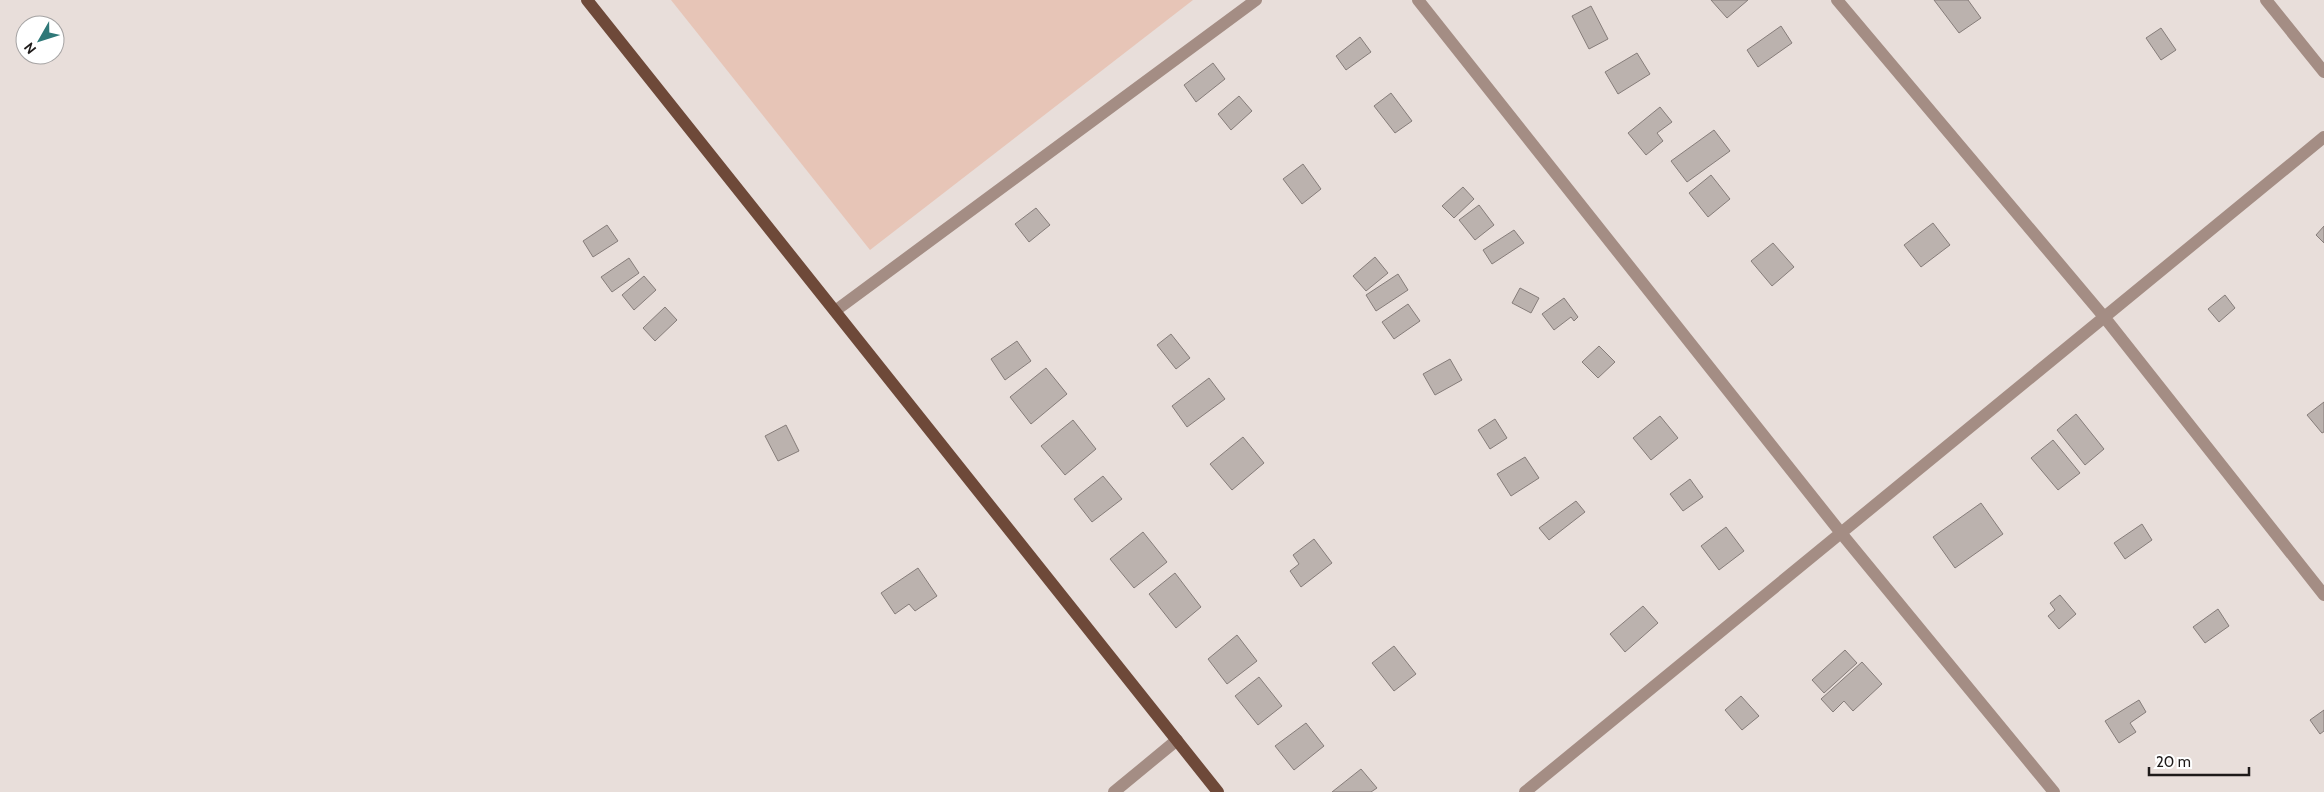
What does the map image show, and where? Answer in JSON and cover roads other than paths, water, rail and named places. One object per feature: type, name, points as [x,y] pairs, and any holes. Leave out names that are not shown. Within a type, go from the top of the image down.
[{"type":"main road","points":[[587,0],[1218,792]]},
{"type":"street","points":[[835,311],[1256,0]]},
{"type":"street","points":[[1418,0],[1841,533],[2054,792]]},
{"type":"street","points":[[1836,0],[2105,318],[2324,595]]},
{"type":"street","points":[[2266,0],[2324,72]]},
{"type":"street","points":[[1525,792],[2324,138]]},
{"type":"street","points":[[1114,792],[1177,740]]}]
